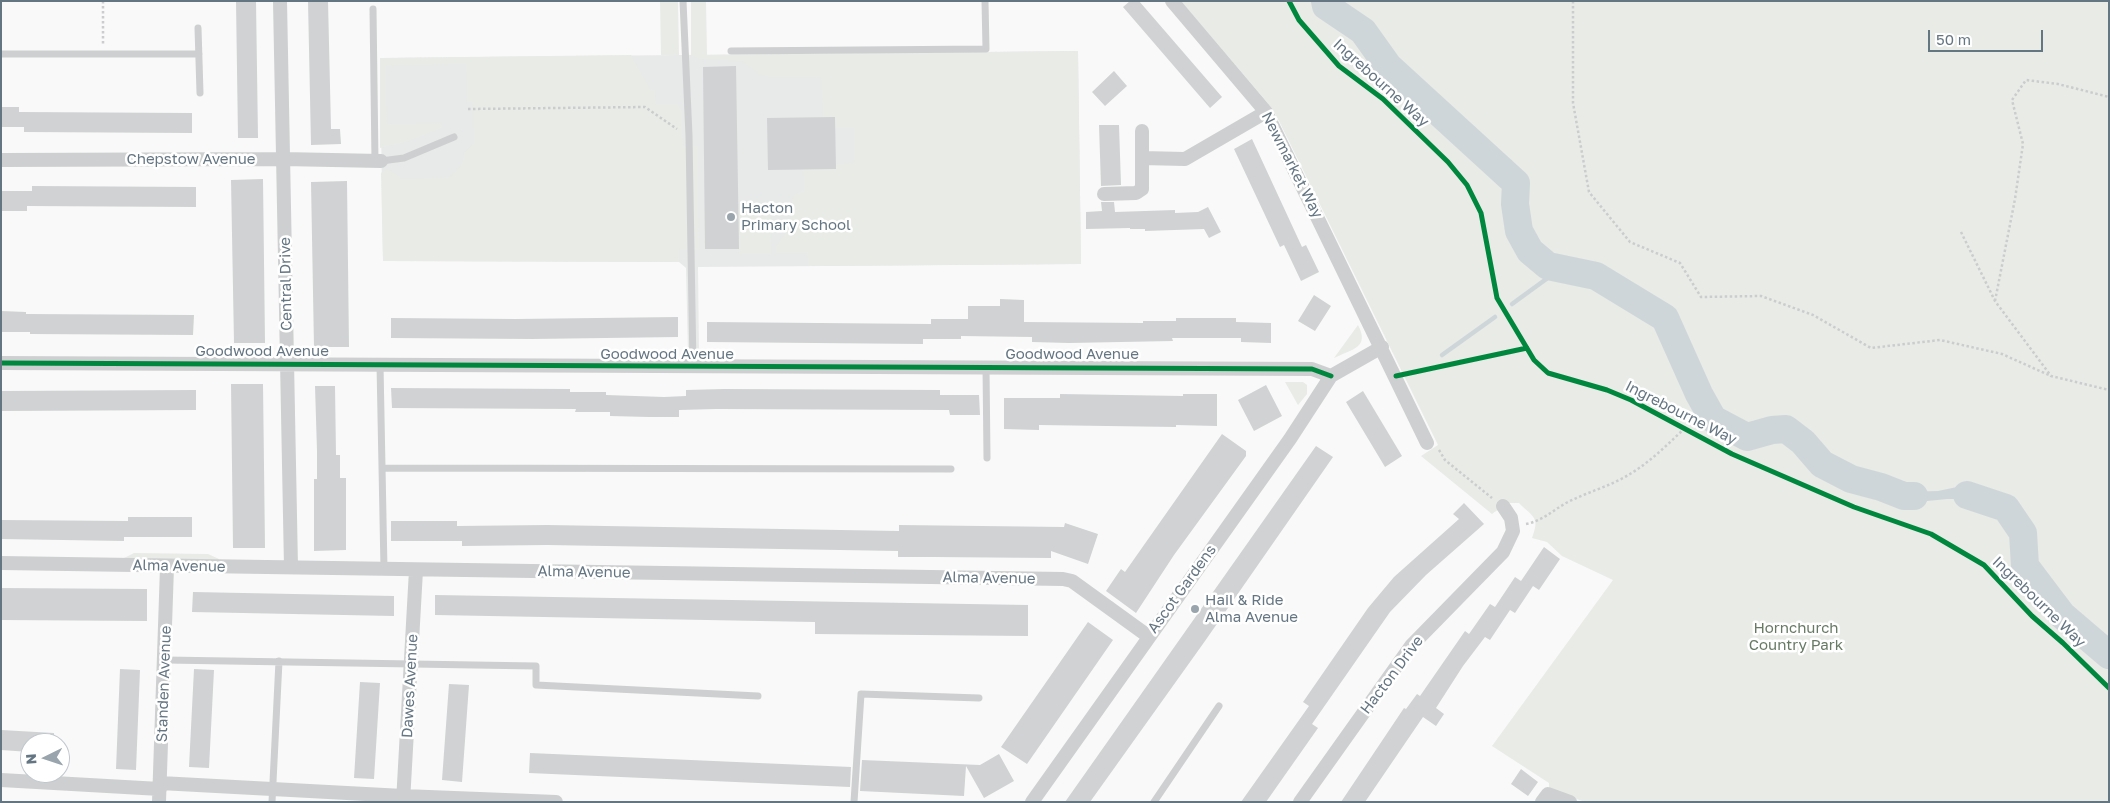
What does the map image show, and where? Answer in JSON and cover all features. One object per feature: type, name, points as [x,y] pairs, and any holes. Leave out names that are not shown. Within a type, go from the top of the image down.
[{"type":"street","name":"Central Drive","points":[[280,1],[291,568]]},
{"type":"street","name":"Newmarket Way","points":[[1172,1],[1266,112],[1382,347],[1427,443]]},
{"type":"street","points":[[1142,158],[1186,159],[1266,112]]},
{"type":"street","points":[[1104,194],[1136,193],[1142,189],[1142,131]]},
{"type":"street","name":"Chepstow Avenue","points":[[1,160],[283,159],[378,161]]},
{"type":"street","points":[[1331,376],[1382,347]]},
{"type":"street","name":"Goodwood Avenue","points":[[1,363],[693,367],[986,366],[1312,369],[1331,376]]},
{"type":"street","name":"Ascot Gardens","points":[[1032,802],[1148,636],[1290,439],[1331,376]]},
{"type":"street","points":[[1503,506],[1511,518],[1512,527]]},
{"type":"street","name":"Hacton Drive","points":[[1300,802],[1411,646],[1503,552],[1513,531],[1512,527]]},
{"type":"street","name":"Alma Avenue","points":[[1,563],[1064,579],[1072,581],[1148,636]]},
{"type":"street","name":"Standen Avenue","points":[[160,791],[168,567]]},
{"type":"street","name":"Dawes Avenue","points":[[403,799],[416,570]]},
{"type":"street","points":[[1,780],[160,791],[556,802]]},
{"type":"street","points":[[1542,802],[1548,794],[1570,802]]},
{"type":"lane","points":[[683,1],[689,136],[693,367]]},
{"type":"lane","points":[[731,51],[986,49],[985,1]]},
{"type":"lane","points":[[373,9],[378,161],[404,158],[454,137]]},
{"type":"lane","points":[[198,28],[200,93]]},
{"type":"lane","points":[[1,54],[199,54]]},
{"type":"lane","points":[[380,365],[384,570]]},
{"type":"lane","points":[[986,366],[987,458]]},
{"type":"lane","points":[[383,468],[951,469]]},
{"type":"lane","points":[[166,660],[536,666],[536,685],[758,696]]},
{"type":"lane","points":[[272,795],[279,661]]},
{"type":"lane","points":[[854,802],[861,694],[979,698]]},
{"type":"lane","points":[[1154,802],[1219,706]]},
{"type":"path","points":[[103,1],[103,54]]},
{"type":"path","points":[[1572,1],[1573,103],[1588,192],[1630,242],[1680,263],[1701,297],[1761,296],[1813,315],[1871,348],[1940,340],[2002,354],[2051,376],[2109,390]]},
{"type":"path","points":[[1996,301],[2023,144],[2012,100],[2026,80],[2058,84],[2109,97]]},
{"type":"path","points":[[468,109],[645,107],[689,136]]},
{"type":"path","points":[[1961,232],[1996,301],[2051,376]]},
{"type":"path","points":[[1512,527],[1540,522],[1544,517],[1565,503],[1629,475],[1644,465],[1684,429]]},
{"type":"path","points":[[1427,443],[1437,447],[1446,460],[1503,506]]},
{"type":"shaded area","name":"Hacton Primary School","points":[[1078,51],[1081,264],[698,267],[699,353],[688,354],[686,268],[679,262],[383,261],[380,58]]},
{"type":"shaded area","points":[[1881,481],[1905,492],[1938,491],[1962,486],[1996,496],[2023,533],[2025,566],[2062,615],[2094,634],[2109,646],[2109,661],[2057,621],[2022,566],[2017,539],[2003,515],[1963,499],[1907,503],[1893,499],[1876,490]]},
{"type":"green space","points":[[660,1],[678,1],[679,55],[661,55]]},
{"type":"green space","points":[[691,1],[706,1],[707,55],[1078,51],[1081,264],[808,266],[807,253],[775,253],[789,228],[791,204],[794,195],[804,190],[803,169],[854,163],[854,128],[835,128],[835,118],[823,118],[821,77],[769,77],[759,74],[742,61],[699,59],[691,55]]},
{"type":"green space","name":"Hornchurch Country Park","points":[[1181,1],[2109,1],[2109,646],[2094,634],[2062,615],[2025,566],[2023,533],[2006,508],[1962,493],[1963,499],[2003,515],[2017,539],[2019,559],[2057,621],[2109,661],[2109,802],[1585,802],[1549,789],[1549,783],[1492,746],[1613,580],[1562,556],[1547,542],[1532,538],[1535,526],[1534,518],[1519,503],[1507,503],[1492,514],[1421,456],[1438,445],[1279,121],[1271,107]]},
{"type":"green space","points":[[631,55],[651,90],[655,90],[656,104],[678,104],[682,112],[683,146],[698,146],[699,250],[679,250],[679,262],[383,261],[381,173],[387,169],[404,179],[449,177],[461,166],[464,153],[474,143],[473,102],[467,102],[466,64],[386,66],[387,124],[441,123],[442,128],[406,142],[380,148],[380,58]]},
{"type":"green space","points":[[738,210],[771,210],[771,254],[739,254]]},
{"type":"green space","points":[[1358,325],[1362,339],[1360,343],[1353,350],[1334,358]]},
{"type":"green space","points":[[1285,382],[1303,382],[1307,385],[1307,394],[1298,405]]},
{"type":"green space","points":[[134,553],[208,554],[219,559],[219,561],[124,558]]},
{"type":"building","points":[[236,1],[256,1],[258,138],[238,138]]},
{"type":"building","points":[[308,1],[328,1],[331,129],[340,129],[341,144],[311,145]]},
{"type":"building","points":[[1130,1],[1139,1],[1222,97],[1210,108],[1123,7]]},
{"type":"building","points":[[736,66],[739,249],[705,249],[703,67]]},
{"type":"building","points":[[1114,71],[1127,86],[1105,106],[1092,92]]},
{"type":"building","points":[[1,107],[19,107],[19,112],[192,113],[192,133],[24,132],[24,127],[1,127]]},
{"type":"building","points":[[835,117],[836,169],[768,170],[767,118]]},
{"type":"building","points":[[1099,125],[1119,125],[1121,185],[1101,186]]},
{"type":"building","points":[[1252,139],[1302,247],[1306,245],[1319,272],[1301,281],[1284,245],[1280,247],[1234,149]]},
{"type":"building","points":[[263,179],[265,343],[234,343],[231,180]]},
{"type":"building","points":[[347,181],[349,347],[314,347],[311,182]]},
{"type":"building","points":[[32,186],[196,187],[196,207],[27,206],[27,211],[1,211],[1,191],[32,191]]},
{"type":"building","points":[[1101,202],[1114,202],[1115,212],[1175,210],[1175,213],[1198,212],[1208,207],[1221,232],[1209,238],[1204,229],[1145,231],[1145,229],[1130,228],[1086,229],[1086,212],[1102,211]]},
{"type":"building","points":[[1314,295],[1331,306],[1315,331],[1298,321]]},
{"type":"building","points":[[1000,299],[1024,300],[1024,322],[1143,323],[1143,321],[1176,321],[1176,318],[1236,318],[1236,322],[1271,323],[1271,343],[1241,342],[1241,338],[1172,338],[1173,341],[1069,343],[1032,342],[1032,337],[961,336],[961,339],[923,339],[923,344],[707,342],[707,322],[931,324],[931,319],[968,319],[968,306],[1000,306]]},
{"type":"building","points":[[1,311],[26,312],[26,314],[194,315],[193,335],[30,334],[30,332],[1,332]]},
{"type":"building","points":[[678,317],[678,337],[391,338],[391,318]]},
{"type":"building","points":[[231,384],[263,384],[265,548],[233,548]]},
{"type":"building","points":[[1266,385],[1282,416],[1254,431],[1238,400]]},
{"type":"building","points":[[315,386],[335,386],[336,455],[340,455],[340,478],[346,478],[346,550],[314,551],[314,479],[317,479]]},
{"type":"building","points":[[391,388],[570,389],[570,392],[606,392],[606,395],[664,397],[686,396],[686,390],[724,389],[940,390],[940,395],[979,395],[980,415],[950,415],[949,410],[716,409],[679,410],[679,417],[649,417],[610,416],[610,412],[575,412],[576,409],[392,408]]},
{"type":"building","points":[[196,390],[196,410],[1,411],[1,391]]},
{"type":"building","points":[[1363,391],[1402,456],[1385,467],[1346,402]]},
{"type":"building","points":[[1060,394],[1183,396],[1183,394],[1217,394],[1217,426],[1039,425],[1039,430],[1004,429],[1004,398],[1060,398]]},
{"type":"building","points":[[1222,434],[1246,451],[1246,456],[1174,555],[1136,613],[1106,591],[1121,569],[1125,572]]},
{"type":"building","points":[[1316,446],[1333,457],[1205,641],[1090,802],[1065,802]]},
{"type":"building","points":[[1464,503],[1484,524],[1426,575],[1390,612],[1312,724],[1318,728],[1266,802],[1241,802],[1309,706],[1303,702],[1368,608],[1394,577],[1459,519],[1453,514]]},
{"type":"building","points":[[128,517],[192,517],[192,537],[124,537],[124,541],[1,539],[1,520],[128,521]]},
{"type":"building","points":[[391,521],[457,521],[457,526],[547,525],[899,531],[899,525],[1064,527],[1065,523],[1098,534],[1088,564],[1051,551],[1051,558],[898,557],[898,551],[547,545],[462,546],[462,541],[391,541]]},
{"type":"building","points":[[1544,547],[1560,559],[1539,590],[1533,586],[1515,613],[1510,610],[1490,640],[1485,637],[1463,666],[1436,708],[1444,714],[1436,726],[1423,717],[1365,802],[1341,802],[1404,708],[1406,709],[1417,694],[1420,696],[1465,631],[1469,634],[1490,604],[1495,607],[1515,577],[1521,581]]},
{"type":"building","points":[[1,588],[147,589],[147,621],[1,620]]},
{"type":"building","points":[[193,592],[394,596],[394,616],[192,612]]},
{"type":"building","points":[[435,595],[1028,605],[1028,636],[815,634],[815,622],[435,615]]},
{"type":"building","points":[[1088,622],[1113,640],[1027,764],[1001,747]]},
{"type":"building","points":[[120,669],[140,670],[136,770],[116,769]]},
{"type":"building","points":[[194,669],[214,670],[209,768],[189,767]]},
{"type":"building","points":[[360,682],[380,683],[374,779],[354,778]]},
{"type":"building","points":[[449,684],[469,685],[462,782],[442,780]]},
{"type":"building","points":[[1,730],[54,733],[20,733],[20,751],[1,750]]},
{"type":"building","points":[[530,753],[851,767],[850,787],[529,773]]},
{"type":"building","points":[[999,754],[1014,781],[984,798],[966,766],[964,796],[860,791],[862,760],[980,765]]},
{"type":"building","points":[[1521,769],[1538,782],[1528,796],[1511,784]]},
{"type":"waterway","points":[[1325,1],[1326,6],[1363,31],[1388,66],[1516,183],[1515,204],[1519,231],[1530,251],[1548,266],[1596,276],[1665,318],[1699,394],[1713,419],[1747,437],[1772,430],[1786,429],[1803,442],[1822,464],[1851,479],[1881,487],[1904,496],[1914,496]]},
{"type":"waterway","points":[[1512,304],[1560,269]]},
{"type":"waterway","points":[[1442,355],[1495,317]]},
{"type":"waterway","points":[[1967,495],[2006,508],[2023,533],[2025,566],[2062,615],[2109,655]]},
{"type":"cycle path","name":"Ingrebourne Way","points":[[1289,1],[1299,20],[1339,66],[1383,99],[1448,162],[1467,185],[1481,213],[1497,298],[1534,360],[1548,373],[1607,390],[1631,400],[1732,454],[1854,507],[1931,534],[1984,565],[2032,616],[2109,688]]},
{"type":"cycle path","points":[[1396,376],[1527,348]]},
{"type":"cycle path","points":[[1,363],[1312,369],[1331,376]]},
{"type":"place","name":"Hacton Primary School","points":[[731,217]]},
{"type":"place","name":"Hail & Ride Alma Avenue","points":[[1195,609]]}]
